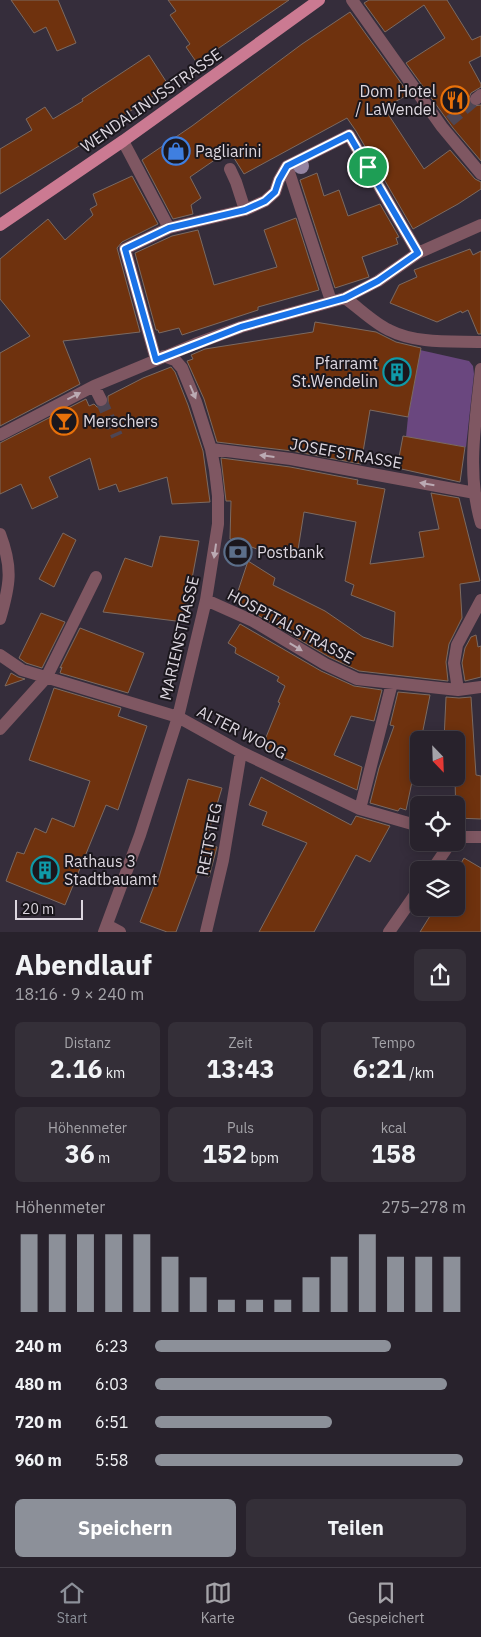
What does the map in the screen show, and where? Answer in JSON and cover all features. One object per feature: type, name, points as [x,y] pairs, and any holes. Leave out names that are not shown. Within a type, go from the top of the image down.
[{"type":"main road","name":"WENDALINUSSTRASSE","points":[[0,225],[123,141],[319,0]]},
{"type":"street","points":[[352,0],[446,124],[477,169]]},
{"type":"street","points":[[160,358],[125,249],[169,228],[245,210],[265,201],[275,192],[287,166],[349,135],[418,253]]},
{"type":"street","points":[[123,141],[169,228]]},
{"type":"street","points":[[287,166],[331,301]]},
{"type":"street","points":[[230,169],[245,210]]},
{"type":"street","points":[[0,435],[94,386],[160,358],[241,327],[345,298],[378,281],[418,253],[481,224]]},
{"type":"street","points":[[345,298],[388,330],[406,337],[442,341],[481,342]]},
{"type":"street","name":"MARIENSTRASSE","points":[[105,928],[140,835],[178,717],[206,600],[218,524],[218,496],[212,449],[196,402],[182,368],[175,360],[160,358]]},
{"type":"street","points":[[481,368],[472,462],[475,493],[481,522]]},
{"type":"street","points":[[94,386],[101,400]]},
{"type":"street","name":"JOSEFSTRASSE","points":[[212,449],[291,459],[475,493]]},
{"type":"street","points":[[0,534],[10,567],[6,597],[0,619]]},
{"type":"street","points":[[0,730],[46,678],[96,577]]},
{"type":"street","name":"HOSPITALSTRASSE","points":[[206,600],[253,621],[325,664],[357,679],[458,690],[481,687]]},
{"type":"street","points":[[458,690],[454,663],[457,646],[481,600]]},
{"type":"street","name":"ALTER WOOG","points":[[0,655],[22,670],[178,717],[242,752],[360,809],[410,823]]},
{"type":"street","points":[[360,809],[392,683]]},
{"type":"street","name":"REITSTEG","points":[[206,932],[223,860],[242,752]]},
{"type":"street","points":[[465,837],[481,837]]},
{"type":"street","points":[[389,932],[410,902]]},
{"type":"street","points":[[105,928],[120,932]]},
{"type":"shaded area","points":[[420,350],[469,361],[473,366],[474,374],[466,447],[406,437]]},
{"type":"building","points":[[11,0],[58,0],[76,43],[57,51],[46,27],[34,33]]},
{"type":"building","points":[[168,0],[289,0],[197,63],[186,47],[190,44],[170,15],[176,11]]},
{"type":"building","points":[[369,0],[447,0],[472,40],[481,36],[481,56],[469,62],[481,87],[471,93],[468,100],[473,106],[481,105],[481,161],[453,128],[406,63],[445,38],[424,5],[385,32],[364,3]]},
{"type":"building","points":[[350,12],[409,94],[384,108],[424,169],[450,150],[475,179],[481,182],[481,189],[413,229],[347,118],[244,174],[229,150],[190,177],[201,198],[191,205],[193,214],[173,219],[142,160],[192,126],[302,44]]},
{"type":"building","points":[[149,55],[169,86],[101,130],[102,132],[0,194],[0,149],[32,130],[26,119],[45,107],[53,119],[83,101],[82,99]]},
{"type":"building","points":[[317,173],[324,196],[339,190],[348,216],[380,204],[399,237],[396,238],[398,244],[362,257],[369,277],[335,288],[300,180]]},
{"type":"building","points":[[132,176],[158,224],[122,242],[117,248],[140,332],[63,341],[80,384],[0,426],[0,353],[30,336],[0,299],[0,259],[48,219],[65,240],[93,215],[90,209],[97,205],[93,194]]},
{"type":"building","points":[[296,218],[319,290],[258,307],[258,310],[182,335],[179,328],[159,333],[156,330],[135,253],[172,236],[198,230],[214,285],[277,267],[264,230]]},
{"type":"building","points":[[470,249],[473,255],[481,251],[481,334],[478,334],[468,310],[462,313],[461,311],[437,322],[390,303],[399,285],[417,277],[414,270]]},
{"type":"building","points":[[315,322],[376,332],[396,342],[421,348],[408,417],[370,410],[361,464],[292,451],[217,442],[204,399],[187,361],[193,359],[191,355],[205,349],[313,332]]},
{"type":"building","points":[[171,367],[175,372],[188,405],[203,451],[210,502],[172,504],[167,477],[119,492],[116,484],[99,490],[90,458],[49,477],[58,497],[32,509],[21,484],[0,494],[0,443],[86,399],[89,406],[94,404],[97,407],[104,407],[108,404],[108,396],[143,378]]},
{"type":"building","points":[[403,436],[465,447],[460,482],[397,468]]},
{"type":"building","points":[[221,458],[290,467],[358,480],[357,484],[385,489],[370,564],[424,557],[419,532],[439,529],[431,493],[459,498],[480,581],[460,584],[462,618],[449,644],[446,662],[448,681],[359,671],[329,657],[235,600],[248,561],[275,578],[273,585],[325,611],[363,637],[393,647],[395,612],[351,595],[354,585],[345,581],[356,522],[304,512],[297,556],[283,552],[281,558],[230,539],[231,501],[226,501]]},
{"type":"building","points":[[63,533],[76,540],[54,587],[39,579]]},
{"type":"building","points":[[160,536],[199,541],[184,622],[103,612],[125,558],[152,567]]},
{"type":"building","points":[[41,613],[65,622],[42,668],[26,663],[19,658]]},
{"type":"building","points":[[240,624],[321,671],[354,686],[382,690],[374,721],[351,716],[334,755],[362,767],[357,790],[262,747],[285,686],[277,681],[279,677],[235,653],[236,648],[228,643]]},
{"type":"building","points":[[80,628],[144,653],[128,693],[60,673],[62,667],[60,668]]},
{"type":"building","points":[[476,635],[478,647],[481,646],[481,677],[465,681],[462,663],[465,648],[471,637]]},
{"type":"building","points":[[11,673],[18,677],[25,679],[5,686]]},
{"type":"building","points":[[54,688],[121,708],[118,716],[147,726],[118,810],[106,805],[65,905],[6,881],[17,852],[24,854],[35,828],[46,833],[52,818],[74,827],[90,781],[29,760]]},
{"type":"building","points":[[398,692],[430,695],[423,731],[410,731],[411,786],[406,810],[400,808],[398,811],[370,803],[379,768],[394,726],[390,725]]},
{"type":"building","points":[[446,697],[471,697],[476,775],[481,776],[481,819],[465,818],[465,796],[455,796],[455,786],[465,786],[465,731],[444,731]]},
{"type":"building","points":[[261,777],[351,825],[356,816],[390,826],[370,862],[356,855],[314,932],[259,932],[307,843],[262,825],[267,812],[249,805]]},
{"type":"building","points":[[188,779],[222,788],[205,844],[217,847],[209,877],[198,873],[176,932],[167,932],[140,922],[154,886],[156,887]]},
{"type":"building","points":[[464,858],[481,868],[481,932],[420,932],[430,916],[465,916],[465,861],[462,861]]},
{"type":"tunnel","points":[[450,121],[476,99]]},
{"type":"tunnel","points":[[101,400],[117,436]]},
{"type":"place","name":"Dom Hotel / LaWendel","points":[[455,100]]},
{"type":"place","name":"Pagliarini","points":[[176,151]]},
{"type":"place","name":"Pfarramt St.Wendelin","points":[[397,372]]},
{"type":"place","name":"Merschers","points":[[64,421]]},
{"type":"place","name":"Postbank","points":[[238,552]]},
{"type":"place","name":"Rathaus 3 Stadtbauamt","points":[[45,870]]},
{"type":"route","points":[[349,135],[368,167],[418,253],[378,281],[345,298],[241,327],[156,360],[125,249],[169,228],[245,210],[265,201],[275,192],[287,166],[349,135]]}]
